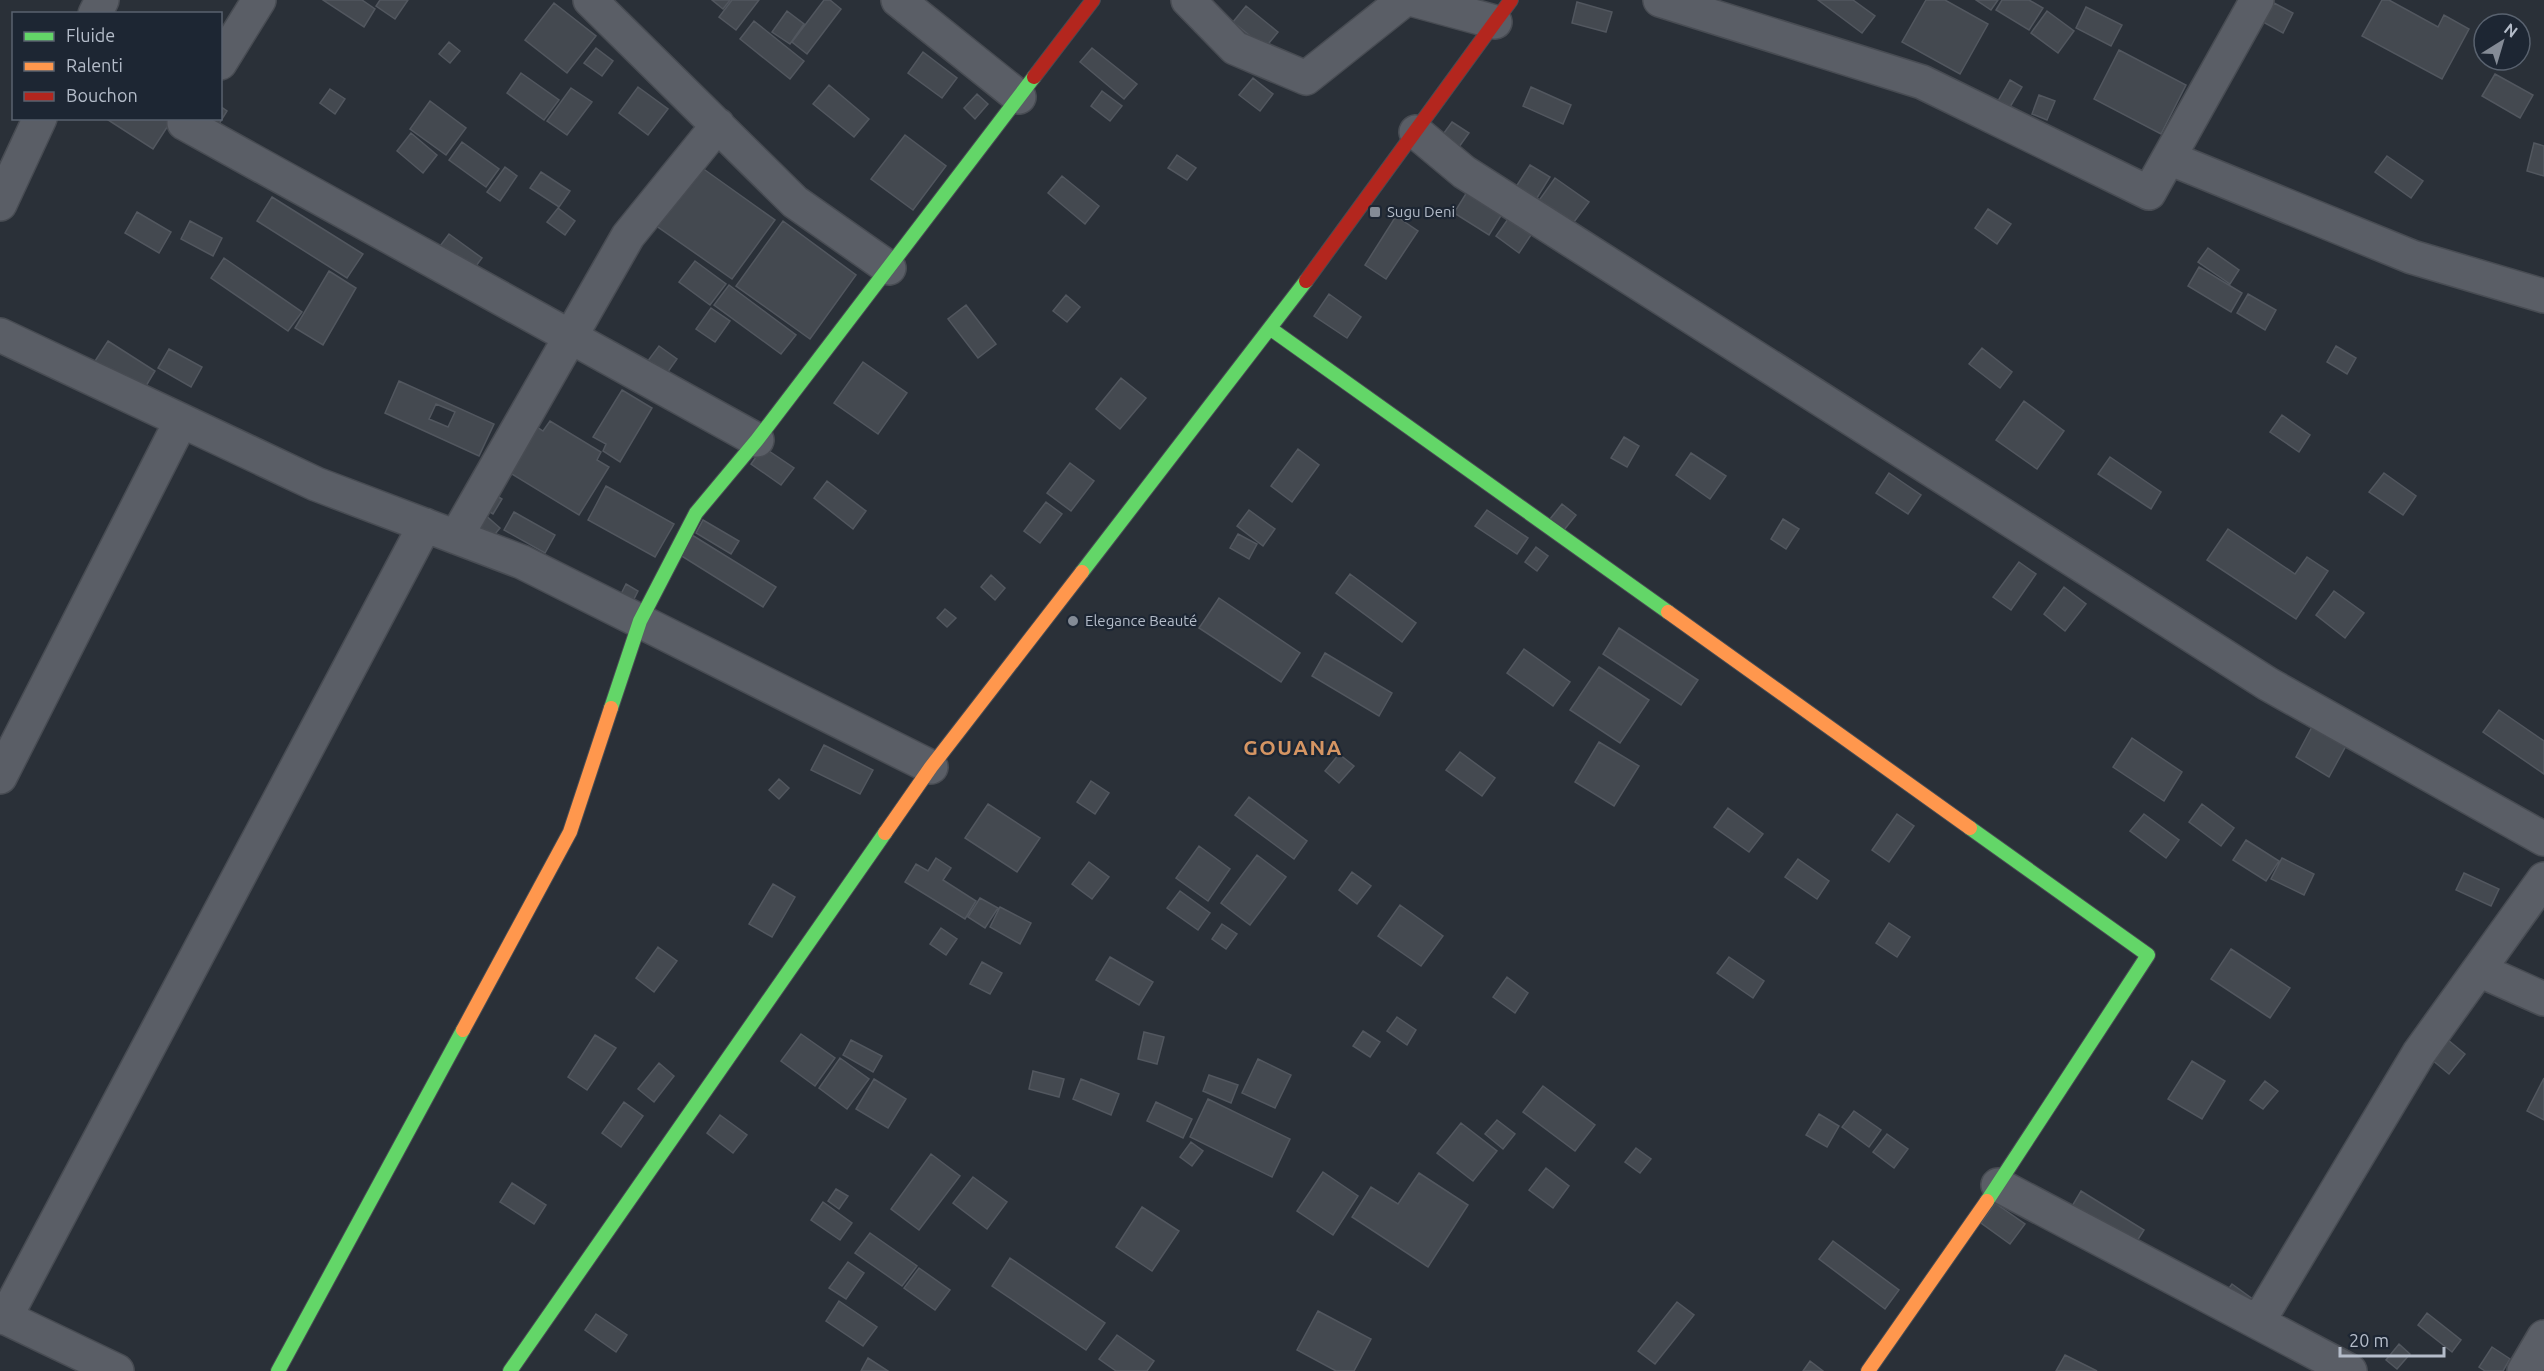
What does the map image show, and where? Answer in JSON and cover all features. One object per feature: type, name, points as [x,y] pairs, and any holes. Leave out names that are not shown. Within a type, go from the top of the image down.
[{"type":"street","points":[[222,60],[259,0]]},
{"type":"street","points":[[590,0],[795,202],[888,268]]},
{"type":"street","points":[[898,0],[1019,97]]},
{"type":"street","points":[[278,1371],[570,832],[640,621],[696,513],[757,440],[1093,0]]},
{"type":"street","points":[[1188,0],[1235,48],[1306,78],[1404,0]]},
{"type":"street","points":[[510,1371],[931,767],[1270,329],[1503,11],[1414,0]]},
{"type":"street","points":[[1660,0],[1922,82],[2149,193],[2257,0]]},
{"type":"street","points":[[0,204],[39,120]]},
{"type":"street","points":[[186,120],[184,123],[757,440]]},
{"type":"street","points":[[456,537],[628,236],[718,125]]},
{"type":"street","points":[[1416,132],[1464,172],[2268,684],[2544,839]]},
{"type":"street","points":[[2169,158],[2412,257],[2544,296]]},
{"type":"street","points":[[1270,329],[2148,955],[1998,1185],[1868,1371]]},
{"type":"street","points":[[0,335],[316,484],[522,562],[931,767]]},
{"type":"street","points":[[0,777],[182,421]]},
{"type":"street","points":[[117,1371],[3,1317],[425,525]]},
{"type":"street","points":[[2258,1322],[2419,1053],[2544,879]]},
{"type":"street","points":[[2479,970],[2544,999]]},
{"type":"street","points":[[1998,1185],[2350,1371]]},
{"type":"street","points":[[2524,1371],[2544,1337]]},
{"type":"building","points":[[323,0],[362,0],[375,9],[364,27]]},
{"type":"building","points":[[380,0],[408,0],[395,19],[376,6]]},
{"type":"building","points":[[712,0],[730,0],[723,9]]},
{"type":"building","points":[[732,0],[759,0],[736,30],[719,17]]},
{"type":"building","points":[[824,0],[830,0],[841,9],[807,54],[792,42]]},
{"type":"building","points":[[1818,0],[1853,0],[1875,16],[1862,33]]},
{"type":"building","points":[[1926,0],[1945,0],[1988,24],[1960,74],[1902,42]]},
{"type":"building","points":[[1976,0],[1998,0],[1991,10]]},
{"type":"building","points":[[2002,0],[2029,0],[2043,8],[2029,30],[1996,10]]},
{"type":"building","points":[[2382,0],[2389,0],[2438,27],[2444,15],[2469,29],[2442,79],[2362,36]]},
{"type":"building","points":[[1577,2],[1612,12],[1606,32],[1572,23]]},
{"type":"building","points":[[554,3],[596,36],[567,73],[525,40]]},
{"type":"building","points":[[2274,3],[2293,13],[2283,33],[2263,22]]},
{"type":"building","points":[[1246,6],[1278,32],[1265,48],[1233,22]]},
{"type":"building","points":[[2086,7],[2122,25],[2111,46],[2076,28]]},
{"type":"building","points":[[787,11],[804,24],[790,44],[772,32]]},
{"type":"building","points":[[2047,11],[2074,31],[2058,53],[2031,33]]},
{"type":"building","points":[[754,21],[804,61],[790,79],[740,39]]},
{"type":"building","points":[[449,42],[460,51],[450,63],[439,54]]},
{"type":"building","points":[[596,48],[613,61],[602,76],[584,63]]},
{"type":"building","points":[[1092,48],[1137,84],[1124,99],[1080,62]]},
{"type":"building","points":[[2119,50],[2186,85],[2161,134],[2094,99]]},
{"type":"building","points":[[923,52],[957,78],[942,98],[908,73]]},
{"type":"building","points":[[521,73],[559,100],[544,120],[507,93]]},
{"type":"building","points":[[2495,74],[2533,95],[2520,118],[2482,96]]},
{"type":"building","points":[[1253,78],[1273,94],[1260,111],[1239,95]]},
{"type":"building","points":[[2010,80],[2022,87],[2010,107],[1998,101]]},
{"type":"building","points":[[829,85],[869,119],[854,137],[813,104]]},
{"type":"building","points":[[638,87],[668,109],[648,135],[619,113]]},
{"type":"building","points":[[1531,87],[1571,105],[1563,124],[1523,106]]},
{"type":"building","points":[[571,88],[592,102],[567,135],[547,121]]},
{"type":"building","points":[[330,89],[345,99],[335,114],[320,103]]},
{"type":"building","points":[[1102,91],[1122,106],[1110,121],[1091,106]]},
{"type":"building","points":[[977,94],[988,104],[975,119],[964,108]]},
{"type":"building","points":[[2039,95],[2055,101],[2047,120],[2032,114]]},
{"type":"building","points":[[430,101],[466,128],[446,155],[410,129]]},
{"type":"building","points":[[222,107],[227,111],[222,119]]},
{"type":"building","points":[[108,120],[172,120],[153,149]]},
{"type":"building","points":[[203,120],[222,120],[216,129]]},
{"type":"building","points":[[1452,122],[1469,133],[1454,154],[1438,141]]},
{"type":"building","points":[[411,133],[437,155],[423,173],[397,151]]},
{"type":"building","points":[[905,135],[946,166],[913,210],[871,179]]},
{"type":"building","points":[[462,142],[499,169],[486,187],[449,160]]},
{"type":"building","points":[[2534,143],[2544,146],[2544,176],[2527,171]]},
{"type":"building","points":[[1177,155],[1196,168],[1187,180],[1168,168]]},
{"type":"building","points":[[2387,156],[2423,181],[2411,198],[2375,172]]},
{"type":"building","points":[[698,165],[775,220],[732,279],[655,225]]},
{"type":"building","points":[[1530,165],[1550,177],[1532,206],[1512,193]]},
{"type":"building","points":[[505,167],[517,176],[500,201],[487,192]]},
{"type":"building","points":[[541,172],[570,191],[559,207],[530,188]]},
{"type":"building","points":[[1062,176],[1099,206],[1085,224],[1048,193]]},
{"type":"building","points":[[1555,178],[1589,202],[1568,230],[1535,206]]},
{"type":"building","points":[[1467,192],[1502,214],[1489,235],[1454,213]]},
{"type":"building","points":[[272,197],[363,254],[347,278],[257,221]]},
{"type":"building","points":[[558,208],[575,221],[565,235],[547,222]]},
{"type":"building","points":[[1988,209],[2011,224],[1997,244],[1975,228]]},
{"type":"building","points":[[137,212],[171,232],[159,253],[125,233]]},
{"type":"building","points":[[1396,216],[1418,231],[1386,279],[1365,265]]},
{"type":"building","points":[[1508,219],[1531,235],[1519,253],[1496,236]]},
{"type":"building","points":[[190,221],[222,238],[213,256],[181,239]]},
{"type":"building","points":[[783,221],[856,275],[810,339],[736,286]]},
{"type":"building","points":[[449,234],[482,258],[467,278],[434,254]]},
{"type":"building","points":[[2208,248],[2239,270],[2230,284],[2198,262]]},
{"type":"building","points":[[224,258],[302,312],[288,331],[211,278]]},
{"type":"building","points":[[695,261],[726,284],[710,305],[679,282]]},
{"type":"building","points":[[2199,267],[2242,293],[2231,312],[2188,286]]},
{"type":"building","points":[[329,271],[356,288],[323,345],[295,328]]},
{"type":"building","points":[[729,285],[796,335],[781,354],[714,305]]},
{"type":"building","points":[[1329,294],[1361,317],[1347,338],[1314,316]]},
{"type":"building","points":[[2248,294],[2276,310],[2265,330],[2237,313]]},
{"type":"building","points":[[1066,295],[1080,307],[1067,322],[1053,311]]},
{"type":"building","points":[[966,305],[996,344],[978,358],[948,319]]},
{"type":"building","points":[[711,308],[730,321],[715,342],[696,329]]},
{"type":"building","points":[[108,341],[155,371],[143,391],[95,361]]},
{"type":"building","points":[[659,346],[677,359],[665,376],[647,362]]},
{"type":"building","points":[[2336,346],[2356,358],[2347,374],[2327,362]]},
{"type":"building","points":[[1982,348],[2012,372],[2000,388],[1969,364]]},
{"type":"building","points":[[169,349],[202,367],[191,387],[158,368]]},
{"type":"building","points":[[863,362],[907,393],[878,434],[834,403]]},
{"type":"building","points":[[1121,378],[1146,398],[1120,429],[1096,409]]},
{"type":"building","points":[[399,381],[494,424],[479,456],[385,413]],"holes":[[[436,404],[455,412],[448,427],[429,419]]]},
{"type":"building","points":[[622,390],[652,408],[620,462],[603,451],[606,444],[593,437]]},
{"type":"building","points":[[2024,401],[2064,431],[2037,469],[1996,440]]},
{"type":"building","points":[[2282,415],[2310,435],[2299,452],[2270,432]]},
{"type":"building","points":[[525,419],[543,431],[550,421],[601,452],[597,460],[609,467],[579,515],[497,465]]},
{"type":"building","points":[[1624,437],[1639,446],[1627,467],[1611,458]]},
{"type":"building","points":[[763,447],[794,468],[781,485],[751,464]]},
{"type":"building","points":[[1298,449],[1319,465],[1292,502],[1271,486]]},
{"type":"building","points":[[1691,453],[1726,476],[1710,499],[1676,475]]},
{"type":"building","points":[[2110,457],[2161,492],[2151,509],[2098,474]]},
{"type":"building","points":[[1070,463],[1094,481],[1071,511],[1047,493]]},
{"type":"building","points":[[1889,473],[1921,495],[1908,514],[1876,493]]},
{"type":"building","points":[[2384,473],[2416,496],[2403,515],[2369,492]]},
{"type":"building","points":[[827,481],[866,511],[853,529],[814,498]]},
{"type":"building","points":[[606,486],[674,524],[655,557],[588,520]]},
{"type":"building","points":[[489,491],[502,499],[493,514],[480,506]]},
{"type":"building","points":[[1046,502],[1062,514],[1040,543],[1024,531]]},
{"type":"building","points":[[1562,504],[1576,515],[1560,535],[1546,524]]},
{"type":"building","points":[[1249,510],[1275,529],[1263,546],[1237,526]]},
{"type":"building","points":[[1487,510],[1528,538],[1517,554],[1475,526]]},
{"type":"building","points":[[514,512],[555,535],[545,553],[504,530]]},
{"type":"building","points":[[483,513],[500,528],[490,540],[473,524]]},
{"type":"building","points":[[1783,519],[1799,529],[1786,549],[1771,539]]},
{"type":"building","points":[[703,520],[739,541],[731,554],[696,533]]},
{"type":"building","points":[[2228,529],[2295,574],[2307,557],[2328,571],[2296,619],[2207,560]]},
{"type":"building","points":[[1238,534],[1257,544],[1249,559],[1230,548]]},
{"type":"building","points":[[692,535],[776,587],[763,607],[680,555]]},
{"type":"building","points":[[1536,547],[1548,556],[1537,571],[1525,562]]},
{"type":"building","points":[[2019,562],[2036,574],[2011,610],[1993,597]]},
{"type":"building","points":[[1350,574],[1416,623],[1402,642],[1336,593]]},
{"type":"building","points":[[991,575],[1005,588],[995,600],[981,587]]},
{"type":"building","points":[[626,584],[638,591],[632,603],[620,596]]},
{"type":"building","points":[[2064,587],[2086,604],[2065,631],[2044,614]]},
{"type":"building","points":[[2334,591],[2364,613],[2345,638],[2316,615]]},
{"type":"building","points":[[1219,598],[1300,653],[1281,682],[1199,628]]},
{"type":"building","points":[[945,609],[956,618],[947,627],[937,618]]},
{"type":"building","points":[[1619,628],[1698,680],[1681,705],[1603,654]]},
{"type":"building","points":[[1524,649],[1570,682],[1553,706],[1507,673]]},
{"type":"building","points":[[1325,653],[1392,693],[1379,716],[1312,676]]},
{"type":"building","points":[[1599,667],[1649,700],[1620,743],[1570,710]]},
{"type":"building","points":[[2499,710],[2544,741],[2544,774],[2483,732]]},
{"type":"building","points":[[2313,725],[2347,744],[2329,777],[2296,757]]},
{"type":"building","points":[[2132,738],[2182,772],[2164,801],[2113,767]]},
{"type":"building","points":[[1599,742],[1639,766],[1614,806],[1575,782]]},
{"type":"building","points":[[824,745],[873,770],[860,794],[811,770]]},
{"type":"building","points":[[1460,752],[1495,778],[1482,796],[1446,770]]},
{"type":"building","points":[[1339,754],[1354,766],[1339,783],[1325,771]]},
{"type":"building","points":[[779,779],[789,788],[779,799],[769,790]]},
{"type":"building","points":[[1091,781],[1109,793],[1095,814],[1077,802]]},
{"type":"building","points":[[1249,797],[1307,841],[1294,859],[1235,815]]},
{"type":"building","points":[[988,804],[1040,838],[1017,872],[965,838]]},
{"type":"building","points":[[2202,804],[2234,828],[2221,846],[2189,822]]},
{"type":"building","points":[[1728,808],[1763,834],[1749,852],[1714,827]]},
{"type":"building","points":[[1897,814],[1914,826],[1889,862],[1872,850]]},
{"type":"building","points":[[2144,814],[2179,840],[2166,858],[2130,831]]},
{"type":"building","points":[[2246,840],[2279,861],[2266,881],[2233,860]]},
{"type":"building","points":[[1199,846],[1230,869],[1208,901],[1176,878]]},
{"type":"building","points":[[1257,855],[1286,877],[1250,925],[1221,903]]},
{"type":"building","points":[[936,858],[951,868],[943,880],[976,901],[965,919],[905,882],[916,864],[928,871]]},
{"type":"building","points":[[2282,858],[2314,874],[2304,895],[2271,879]]},
{"type":"building","points":[[1798,859],[1829,881],[1817,899],[1785,877]]},
{"type":"building","points":[[1089,862],[1109,877],[1092,899],[1072,884]]},
{"type":"building","points":[[1352,872],[1371,886],[1357,904],[1339,890]]},
{"type":"building","points":[[2464,873],[2499,889],[2491,906],[2456,890]]},
{"type":"building","points":[[773,884],[795,897],[772,937],[749,924]]},
{"type":"building","points":[[1180,891],[1210,913],[1198,930],[1167,908]]},
{"type":"building","points":[[980,898],[998,908],[985,928],[968,917]]},
{"type":"building","points":[[1400,905],[1443,936],[1421,966],[1378,936]]},
{"type":"building","points":[[1000,907],[1031,923],[1020,944],[990,927]]},
{"type":"building","points":[[1889,923],[1910,937],[1897,957],[1876,943]]},
{"type":"building","points":[[1222,924],[1237,934],[1226,949],[1212,939]]},
{"type":"building","points":[[941,928],[957,939],[946,955],[930,944]]},
{"type":"building","points":[[658,947],[677,961],[654,992],[636,978]]},
{"type":"building","points":[[2231,949],[2290,988],[2270,1018],[2211,979]]},
{"type":"building","points":[[1110,957],[1153,982],[1139,1005],[1096,980]]},
{"type":"building","points":[[1729,957],[1764,981],[1753,998],[1717,973]]},
{"type":"building","points":[[982,962],[1002,973],[990,994],[970,984]]},
{"type":"building","points":[[1507,977],[1528,993],[1515,1013],[1493,997]]},
{"type":"building","points":[[1397,1017],[1416,1030],[1407,1045],[1387,1031]]},
{"type":"building","points":[[1363,1031],[1380,1042],[1370,1057],[1353,1046]]},
{"type":"building","points":[[1144,1032],[1164,1037],[1157,1064],[1138,1059]]},
{"type":"building","points":[[801,1034],[835,1058],[815,1086],[781,1061]]},
{"type":"building","points":[[595,1035],[616,1048],[587,1090],[568,1077]]},
{"type":"building","points":[[2442,1035],[2465,1054],[2449,1074],[2426,1055]]},
{"type":"building","points":[[851,1040],[882,1056],[873,1072],[843,1055]]},
{"type":"building","points":[[840,1058],[869,1079],[847,1109],[819,1088]]},
{"type":"building","points":[[1258,1059],[1291,1075],[1275,1108],[1242,1093]]},
{"type":"building","points":[[2192,1061],[2225,1081],[2202,1119],[2168,1099]]},
{"type":"building","points":[[659,1063],[674,1076],[654,1102],[638,1089]]},
{"type":"building","points":[[1033,1071],[1064,1079],[1059,1097],[1029,1089]]},
{"type":"building","points":[[1209,1075],[1238,1085],[1231,1103],[1203,1091]]},
{"type":"building","points":[[2544,1078],[2544,1120],[2527,1111]]},
{"type":"building","points":[[874,1079],[906,1099],[888,1128],[856,1109]]},
{"type":"building","points":[[1081,1079],[1119,1094],[1111,1115],[1073,1099]]},
{"type":"building","points":[[2265,1081],[2278,1091],[2263,1109],[2250,1100]]},
{"type":"building","points":[[1543,1086],[1595,1125],[1575,1151],[1523,1112]]},
{"type":"building","points":[[1208,1099],[1290,1139],[1272,1177],[1190,1137]]},
{"type":"building","points":[[624,1102],[643,1116],[621,1147],[602,1133]]},
{"type":"building","points":[[1156,1102],[1192,1119],[1183,1138],[1147,1121]]},
{"type":"building","points":[[1854,1111],[1881,1130],[1869,1147],[1842,1127]]},
{"type":"building","points":[[1819,1114],[1839,1126],[1827,1147],[1806,1135]]},
{"type":"building","points":[[720,1115],[747,1135],[733,1153],[707,1133]]},
{"type":"building","points":[[1497,1120],[1515,1134],[1503,1149],[1485,1134]]},
{"type":"building","points":[[1461,1123],[1497,1151],[1473,1181],[1437,1153]]},
{"type":"building","points":[[1887,1134],[1908,1149],[1894,1168],[1873,1152]]},
{"type":"building","points":[[1191,1142],[1203,1151],[1192,1166],[1180,1157]]},
{"type":"building","points":[[1636,1148],[1651,1159],[1640,1173],[1625,1162]]},
{"type":"building","points":[[931,1154],[960,1176],[919,1230],[891,1209]]},
{"type":"building","points":[[1546,1168],[1569,1186],[1553,1208],[1529,1190]]},
{"type":"building","points":[[1323,1172],[1358,1196],[1333,1235],[1297,1211]]},
{"type":"building","points":[[1419,1173],[1468,1205],[1428,1267],[1352,1217],[1371,1187],[1398,1204]]},
{"type":"building","points":[[973,1177],[1007,1202],[987,1229],[953,1203]]},
{"type":"building","points":[[512,1183],[546,1205],[534,1224],[500,1202]]},
{"type":"building","points":[[836,1189],[848,1196],[839,1209],[828,1201]]},
{"type":"building","points":[[2081,1191],[2144,1230],[2127,1257],[2065,1218]]},
{"type":"building","points":[[823,1202],[852,1223],[840,1240],[811,1220]]},
{"type":"building","points":[[1995,1203],[2025,1224],[2010,1244],[1981,1223]]},
{"type":"building","points":[[1142,1207],[1179,1231],[1152,1271],[1116,1247]]},
{"type":"building","points":[[870,1233],[917,1266],[902,1286],[855,1253]]},
{"type":"building","points":[[1833,1241],[1899,1290],[1885,1309],[1819,1259]]},
{"type":"building","points":[[1010,1258],[1105,1323],[1086,1350],[992,1286]]},
{"type":"building","points":[[848,1262],[864,1273],[846,1299],[829,1288]]},
{"type":"building","points":[[919,1268],[950,1290],[935,1310],[904,1288]]},
{"type":"building","points":[[2232,1284],[2254,1300],[2244,1315],[2221,1299]]},
{"type":"building","points":[[839,1301],[877,1327],[863,1346],[826,1321]]},
{"type":"building","points":[[1677,1302],[1694,1315],[1655,1364],[1638,1351]]},
{"type":"building","points":[[1318,1311],[1371,1339],[1354,1371],[1336,1371],[1297,1350]]},
{"type":"building","points":[[2427,1313],[2461,1340],[2452,1352],[2418,1325]]},
{"type":"building","points":[[596,1314],[627,1335],[616,1352],[585,1330]]},
{"type":"building","points":[[1117,1335],[1154,1361],[1147,1371],[1116,1371],[1099,1359]]},
{"type":"building","points":[[2399,1344],[2410,1354],[2397,1369],[2386,1360]]},
{"type":"building","points":[[2492,1347],[2510,1359],[2503,1371],[2485,1371],[2479,1367]]},
{"type":"building","points":[[2065,1355],[2097,1371],[2056,1371]]},
{"type":"building","points":[[868,1358],[888,1371],[861,1371]]},
{"type":"building","points":[[1810,1361],[1823,1371],[1803,1371]]},
{"type":"traffic: fast","points":[[611,708],[640,621],[696,513],[757,440],[1034,77]]},
{"type":"traffic: fast","points":[[1082,572],[1306,281]]},
{"type":"traffic: fast","points":[[1271,329],[1668,612]]},
{"type":"traffic: fast","points":[[1970,828],[2148,955],[1987,1201]]},
{"type":"traffic: fast","points":[[510,1371],[885,833]]},
{"type":"traffic: fast","points":[[278,1371],[463,1030]]},
{"type":"traffic: slow","points":[[885,833],[931,767],[1082,572]]},
{"type":"traffic: slow","points":[[1668,612],[1970,828]]},
{"type":"traffic: slow","points":[[463,1030],[570,832],[611,708]]},
{"type":"traffic: slow","points":[[1868,1371],[1987,1201]]},
{"type":"traffic: jam","points":[[1034,77],[1093,0]]},
{"type":"traffic: jam","points":[[1306,281],[1511,0]]},
{"type":"place","name":"Sugu Deni","points":[[1375,212]]},
{"type":"place","name":"Elegance Beauté","points":[[1073,621]]},
{"type":"district","name":"GOUANA","points":[[1293,748]]}]
